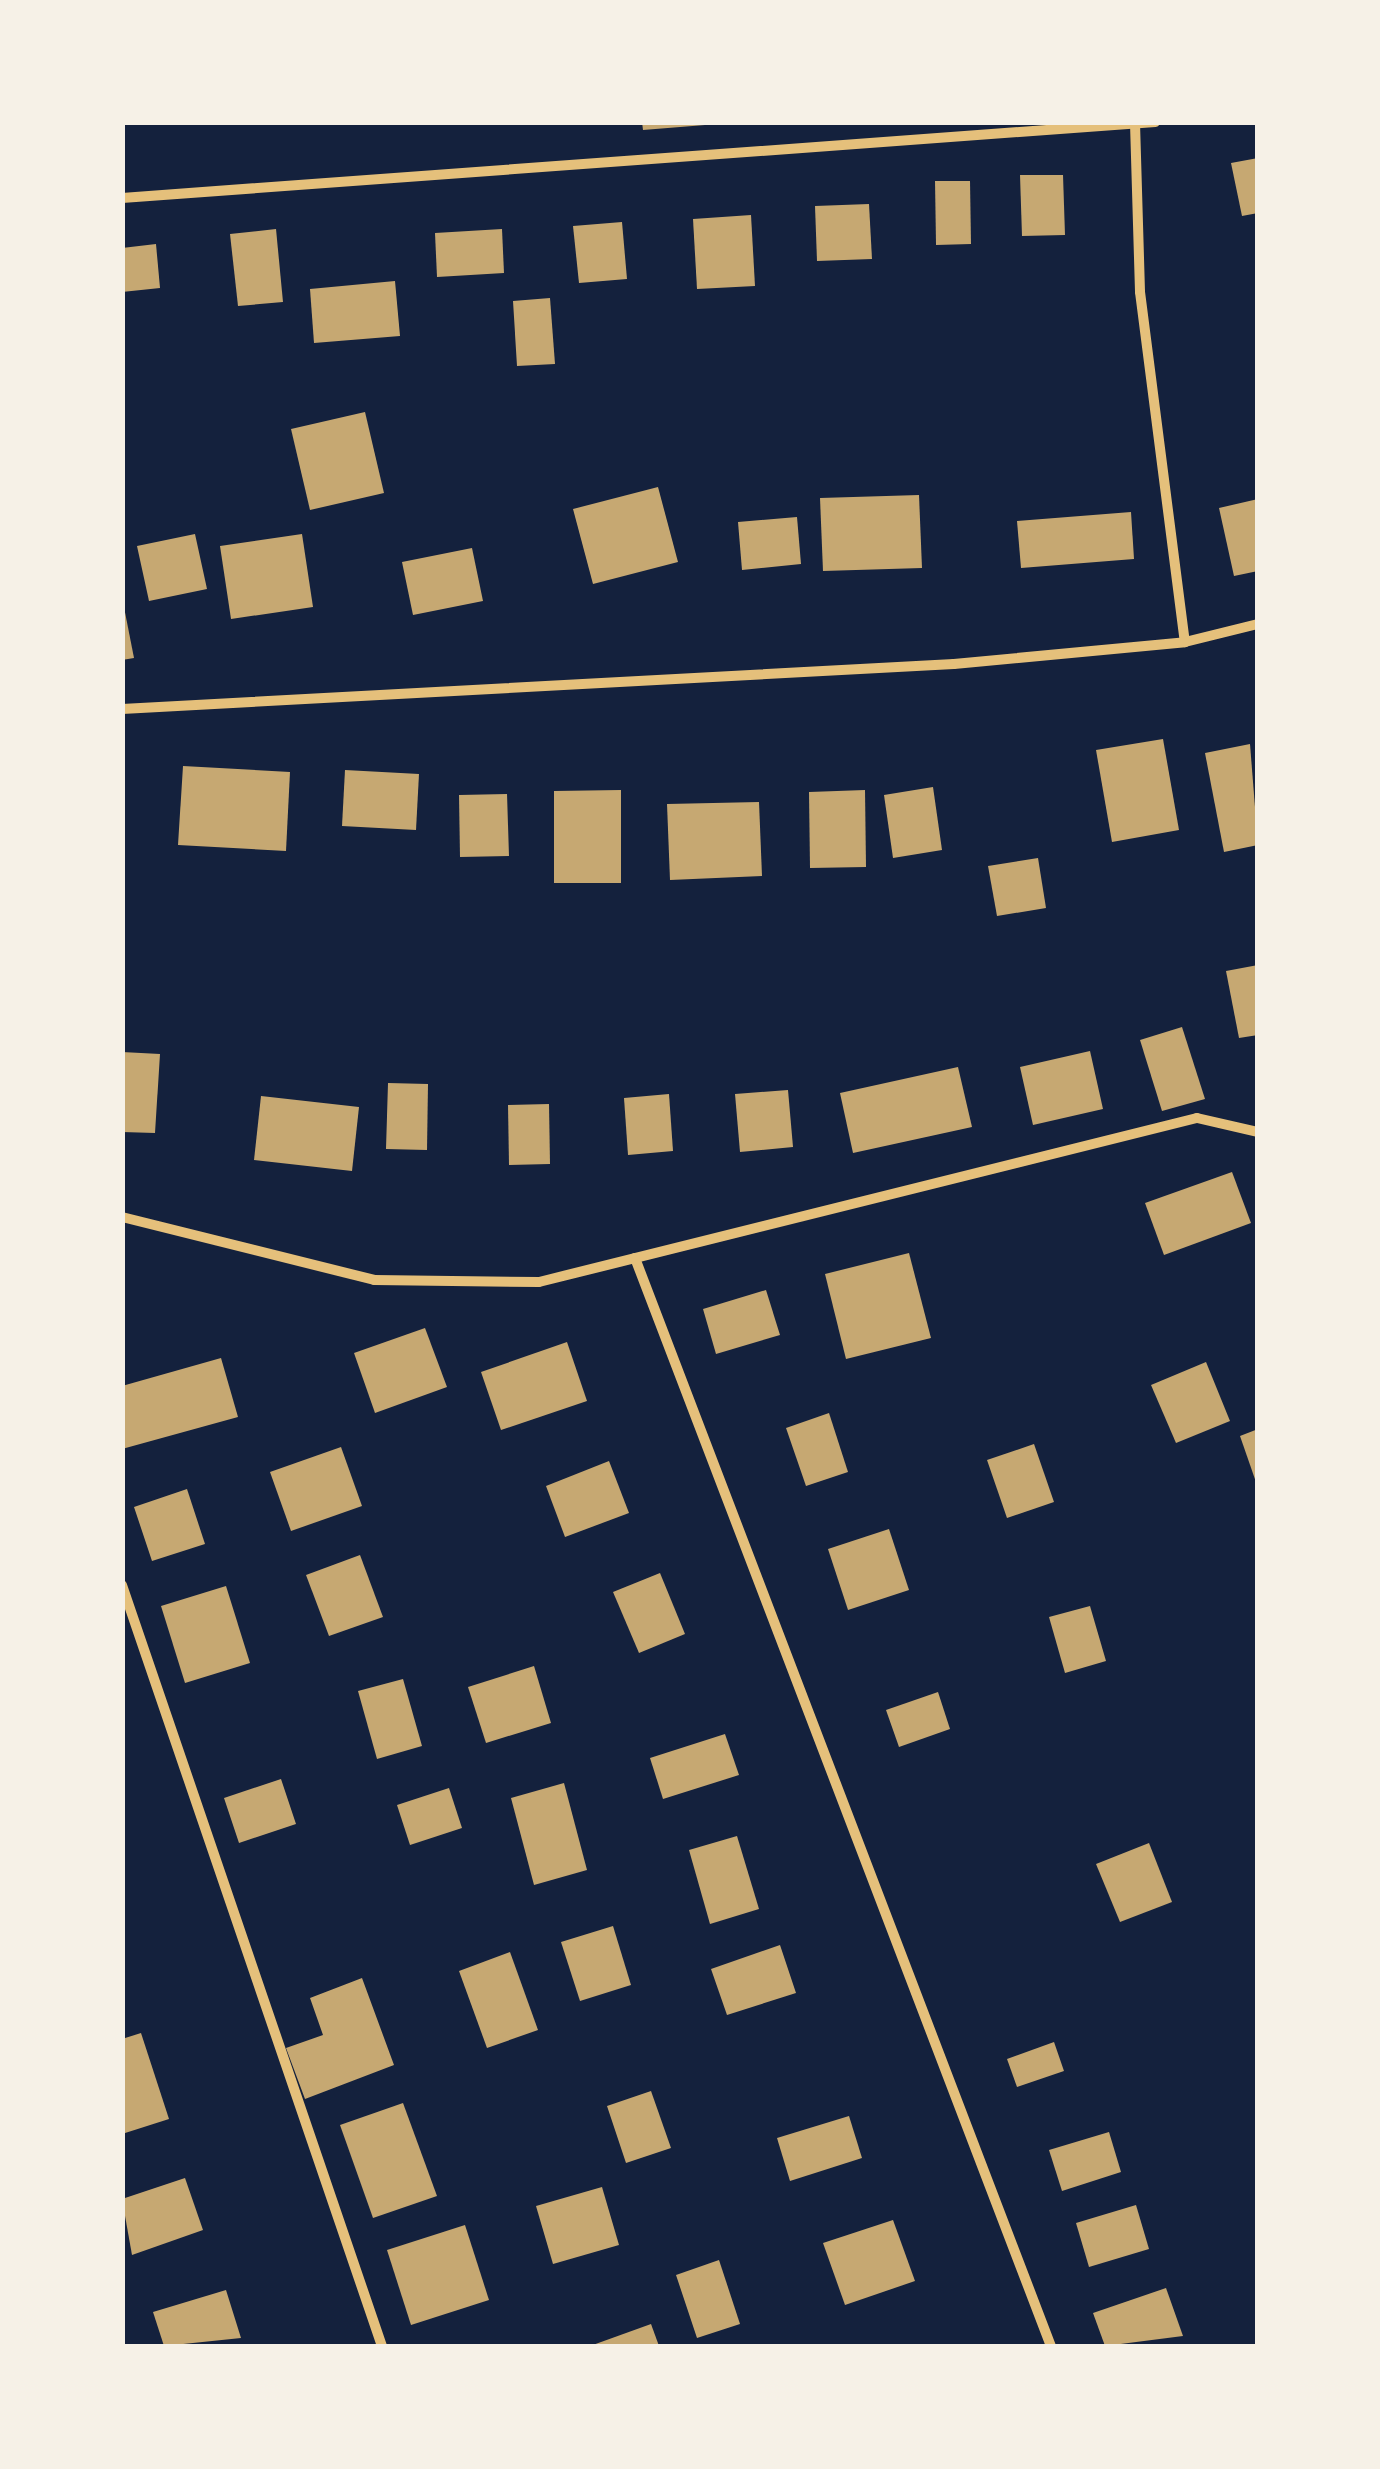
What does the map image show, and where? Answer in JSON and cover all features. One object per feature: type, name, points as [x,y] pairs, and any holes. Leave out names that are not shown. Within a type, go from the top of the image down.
[{"type":"street","points":[[122,198],[1155,122]]},
{"type":"street","points":[[1135,125],[1140,292],[1186,642]]},
{"type":"street","points":[[122,709],[1186,642],[1258,624]]},
{"type":"street","points":[[122,1217],[374,1280],[539,1282],[1197,1118],[1258,1132]]},
{"type":"street","points":[[635,1258],[1051,2346]]},
{"type":"street","points":[[122,1585],[382,2346]]},
{"type":"building","points":[[642,122],[705,122],[705,125],[643,130]]},
{"type":"building","points":[[1258,158],[1258,213],[1242,216],[1231,163]]},
{"type":"building","points":[[1020,175],[1063,175],[1065,235],[1022,236]]},
{"type":"building","points":[[935,181],[970,181],[971,244],[936,245]]},
{"type":"building","points":[[869,204],[872,259],[817,261],[815,206]]},
{"type":"building","points":[[751,215],[755,286],[697,289],[693,219]]},
{"type":"building","points":[[622,222],[627,279],[579,283],[573,226]]},
{"type":"building","points":[[276,229],[283,302],[238,306],[230,234]]},
{"type":"building","points":[[502,229],[504,273],[437,277],[435,233]]},
{"type":"building","points":[[156,244],[160,288],[122,292],[122,248]]},
{"type":"building","points":[[395,281],[400,336],[314,343],[310,289]]},
{"type":"building","points":[[550,298],[555,364],[517,366],[513,301]]},
{"type":"building","points":[[365,412],[384,493],[310,510],[291,429]]},
{"type":"building","points":[[658,487],[678,562],[593,584],[573,509]]},
{"type":"building","points":[[919,495],[922,568],[823,571],[820,498]]},
{"type":"building","points":[[1258,499],[1258,571],[1234,576],[1219,508]]},
{"type":"building","points":[[1131,512],[1134,559],[1021,568],[1017,521]]},
{"type":"building","points":[[797,517],[801,564],[742,570],[738,522]]},
{"type":"building","points":[[195,534],[207,589],[149,601],[137,546]]},
{"type":"building","points":[[302,534],[313,607],[231,619],[220,546]]},
{"type":"building","points":[[472,548],[483,601],[413,615],[402,562]]},
{"type":"building","points":[[122,597],[134,658],[122,660]]},
{"type":"building","points":[[1163,739],[1179,830],[1112,842],[1096,750]]},
{"type":"building","points":[[1250,744],[1258,845],[1224,852],[1205,753]]},
{"type":"building","points":[[183,766],[290,772],[286,851],[178,845]]},
{"type":"building","points":[[345,770],[419,774],[416,830],[342,826]]},
{"type":"building","points":[[933,787],[942,850],[893,858],[884,795]]},
{"type":"building","points":[[621,790],[621,883],[554,883],[554,791]]},
{"type":"building","points":[[865,790],[866,867],[810,868],[809,792]]},
{"type":"building","points":[[507,794],[509,856],[460,857],[459,795]]},
{"type":"building","points":[[759,802],[762,876],[670,880],[667,804]]},
{"type":"building","points":[[1038,858],[1046,908],[997,916],[988,866]]},
{"type":"building","points":[[1258,965],[1258,1035],[1239,1038],[1226,971]]},
{"type":"building","points":[[1182,1027],[1205,1099],[1162,1111],[1140,1040]]},
{"type":"building","points":[[1090,1051],[1103,1109],[1033,1125],[1020,1067]]},
{"type":"building","points":[[122,1052],[160,1054],[155,1133],[122,1132]]},
{"type":"building","points":[[958,1067],[972,1127],[853,1153],[840,1093]]},
{"type":"building","points":[[388,1083],[428,1084],[427,1150],[386,1149]]},
{"type":"building","points":[[788,1090],[793,1147],[740,1152],[735,1094]]},
{"type":"building","points":[[669,1094],[673,1151],[628,1155],[624,1098]]},
{"type":"building","points":[[261,1096],[359,1107],[352,1171],[254,1160]]},
{"type":"building","points":[[549,1104],[550,1164],[509,1165],[508,1105]]},
{"type":"building","points":[[1232,1172],[1251,1223],[1164,1255],[1145,1203]]},
{"type":"building","points":[[909,1253],[931,1338],[846,1359],[825,1274]]},
{"type":"building","points":[[766,1290],[780,1335],[716,1354],[703,1309]]},
{"type":"building","points":[[425,1328],[447,1387],[375,1413],[354,1353]]},
{"type":"building","points":[[567,1342],[587,1401],[501,1430],[481,1372]]},
{"type":"building","points":[[221,1358],[238,1417],[122,1449],[122,1386]]},
{"type":"building","points":[[1206,1362],[1230,1421],[1176,1443],[1151,1385]]},
{"type":"building","points":[[829,1413],[848,1472],[806,1486],[786,1428]]},
{"type":"building","points":[[1258,1429],[1258,1485],[1257,1485],[1240,1436]]},
{"type":"building","points":[[1034,1444],[1054,1502],[1007,1518],[987,1460]]},
{"type":"building","points":[[341,1447],[362,1506],[291,1531],[270,1472]]},
{"type":"building","points":[[609,1461],[629,1513],[565,1537],[546,1486]]},
{"type":"building","points":[[187,1489],[205,1544],[152,1561],[134,1507]]},
{"type":"building","points":[[889,1529],[909,1590],[848,1610],[828,1549]]},
{"type":"building","points":[[360,1555],[383,1617],[329,1636],[306,1575]]},
{"type":"building","points":[[660,1573],[685,1634],[639,1653],[613,1592]]},
{"type":"building","points":[[226,1586],[250,1663],[185,1683],[161,1606]]},
{"type":"building","points":[[1090,1606],[1106,1661],[1065,1673],[1049,1617]]},
{"type":"building","points":[[534,1666],[551,1723],[486,1743],[468,1687]]},
{"type":"building","points":[[403,1679],[422,1746],[377,1759],[358,1691]]},
{"type":"building","points":[[938,1692],[950,1729],[899,1747],[886,1710]]},
{"type":"building","points":[[725,1734],[739,1775],[663,1799],[650,1758]]},
{"type":"building","points":[[281,1779],[296,1824],[239,1843],[224,1798]]},
{"type":"building","points":[[564,1783],[587,1870],[534,1885],[511,1798]]},
{"type":"building","points":[[449,1788],[462,1828],[410,1845],[397,1805]]},
{"type":"building","points":[[737,1836],[759,1909],[710,1924],[689,1850]]},
{"type":"building","points":[[1149,1843],[1172,1902],[1120,1922],[1096,1864]]},
{"type":"building","points":[[613,1926],[631,1985],[580,2001],[561,1942]]},
{"type":"building","points":[[780,1945],[796,1993],[727,2015],[711,1969]]},
{"type":"building","points":[[510,1952],[538,2030],[487,2048],[459,1971]]},
{"type":"building","points":[[362,1978],[394,2065],[305,2099],[286,2048],[323,2035],[310,1998]]},
{"type":"building","points":[[141,2033],[169,2119],[122,2134],[122,2039]]},
{"type":"building","points":[[1054,2042],[1064,2071],[1017,2087],[1007,2059]]},
{"type":"building","points":[[651,2091],[671,2148],[626,2163],[607,2106]]},
{"type":"building","points":[[403,2103],[437,2196],[373,2218],[340,2125]]},
{"type":"building","points":[[849,2116],[862,2158],[790,2181],[777,2138]]},
{"type":"building","points":[[1109,2132],[1121,2172],[1062,2191],[1049,2150]]},
{"type":"building","points":[[185,2178],[203,2230],[132,2255],[122,2199]]},
{"type":"building","points":[[602,2187],[619,2245],[553,2264],[536,2206]]},
{"type":"building","points":[[1136,2205],[1149,2249],[1089,2267],[1076,2223]]},
{"type":"building","points":[[893,2220],[915,2281],[845,2305],[823,2243]]},
{"type":"building","points":[[465,2225],[489,2300],[411,2325],[387,2250]]},
{"type":"building","points":[[719,2260],[740,2324],[697,2338],[676,2275]]},
{"type":"building","points":[[1166,2288],[1183,2336],[1105,2346],[1093,2313]]},
{"type":"building","points":[[226,2290],[241,2338],[164,2346],[153,2312]]},
{"type":"building","points":[[651,2324],[659,2346],[590,2346]]}]
